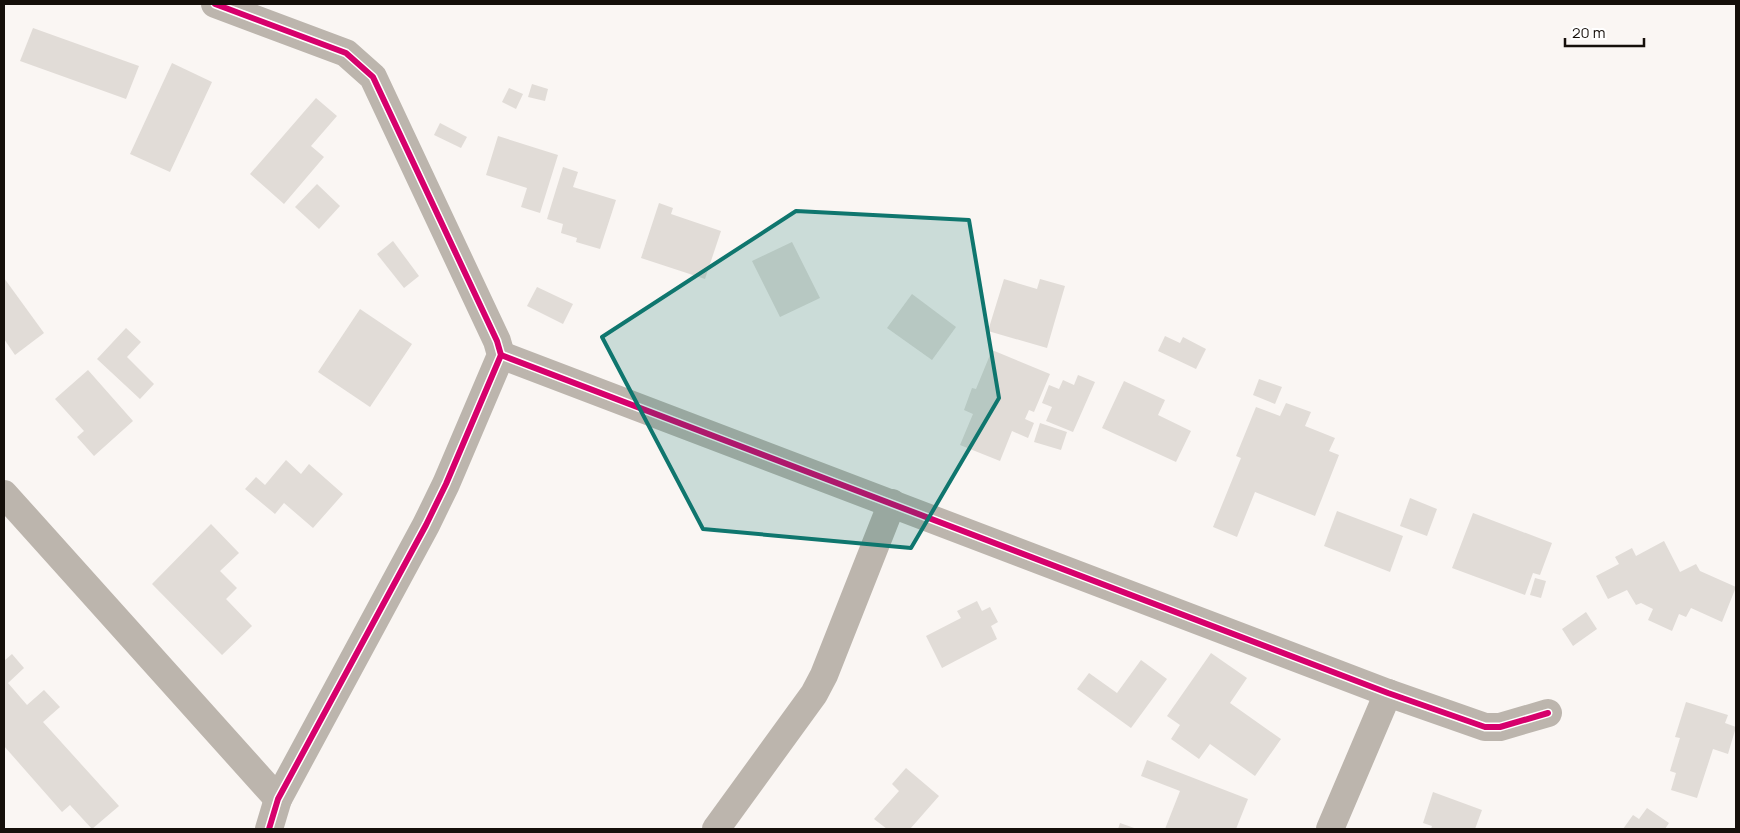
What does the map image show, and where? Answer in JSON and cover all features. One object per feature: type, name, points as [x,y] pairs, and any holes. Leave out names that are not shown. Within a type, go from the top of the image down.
[{"type":"street","points":[[215,4],[346,53],[373,77],[498,341],[501,354],[446,484],[426,525],[278,799],[269,829]]},
{"type":"street","points":[[501,354],[1388,693],[1484,726],[1500,727],[1548,713]]},
{"type":"street","points":[[4,494],[278,799]]},
{"type":"street","points":[[716,829],[814,694],[821,681],[892,503]]},
{"type":"street","points":[[1330,829],[1388,693]]},
{"type":"highlighted area","points":[[796,211],[969,220],[999,398],[911,548],[703,529],[602,337]]},
{"type":"building","points":[[33,28],[139,66],[126,99],[20,61]]},
{"type":"building","points":[[172,63],[212,82],[170,172],[130,154]]},
{"type":"building","points":[[532,84],[548,89],[545,101],[528,97]]},
{"type":"building","points":[[509,88],[523,94],[516,109],[502,102]]},
{"type":"building","points":[[316,98],[337,116],[311,146],[324,157],[284,204],[250,174]]},
{"type":"building","points":[[440,123],[467,137],[461,148],[434,135]]},
{"type":"building","points":[[498,136],[558,155],[540,213],[521,207],[527,188],[486,175]]},
{"type":"building","points":[[563,167],[578,172],[573,187],[616,200],[600,249],[576,242],[577,238],[561,233],[563,224],[547,219]]},
{"type":"building","points":[[317,184],[340,206],[319,229],[295,207]]},
{"type":"building","points":[[659,203],[673,208],[671,214],[721,231],[705,279],[641,258]]},
{"type":"building","points":[[393,241],[419,276],[404,288],[377,254]]},
{"type":"building","points":[[792,242],[820,298],[780,317],[752,261]]},
{"type":"building","points":[[4,278],[44,333],[15,355],[4,339]]},
{"type":"building","points":[[1004,279],[1037,289],[1040,279],[1065,286],[1047,348],[988,331]]},
{"type":"building","points":[[537,287],[573,304],[563,324],[527,306]]},
{"type":"building","points":[[912,294],[956,327],[932,360],[887,328]]},
{"type":"building","points":[[360,309],[412,344],[370,407],[318,372]]},
{"type":"building","points":[[126,328],[141,342],[127,357],[154,384],[140,399],[97,359]]},
{"type":"building","points":[[1165,336],[1180,343],[1183,337],[1206,349],[1196,369],[1158,351]]},
{"type":"building","points":[[992,350],[1050,374],[1034,412],[1029,410],[1025,419],[1034,423],[1028,438],[1012,431],[1000,461],[960,445],[973,414],[964,410],[972,388],[976,389]]},
{"type":"building","points":[[88,370],[133,421],[94,456],[77,437],[84,431],[55,399]]},
{"type":"building","points":[[1078,375],[1095,382],[1073,432],[1046,421],[1052,407],[1042,403],[1049,385],[1059,389],[1063,380],[1074,385]]},
{"type":"building","points":[[1259,379],[1282,387],[1275,404],[1253,395]]},
{"type":"building","points":[[1124,381],[1165,400],[1158,415],[1191,431],[1176,462],[1102,428]]},
{"type":"building","points":[[1286,403],[1311,412],[1305,426],[1335,438],[1329,451],[1339,455],[1315,516],[1255,492],[1237,537],[1213,527],[1241,458],[1236,456],[1256,407],[1280,416]]},
{"type":"building","points":[[1040,423],[1067,432],[1061,450],[1034,442]]},
{"type":"building","points":[[286,460],[301,474],[309,464],[343,494],[313,528],[284,503],[275,514],[245,489],[256,477],[265,485]]},
{"type":"building","points":[[1410,498],[1437,509],[1427,536],[1400,526]]},
{"type":"building","points":[[1337,511],[1403,536],[1390,572],[1324,546]]},
{"type":"building","points":[[1473,513],[1552,543],[1540,575],[1533,573],[1525,595],[1452,568]]},
{"type":"building","points":[[211,524],[239,553],[220,571],[237,588],[226,599],[252,626],[222,655],[152,584]]},
{"type":"building","points":[[1664,541],[1680,572],[1696,564],[1700,571],[1736,587],[1722,622],[1691,608],[1686,617],[1679,614],[1672,631],[1648,620],[1653,609],[1641,603],[1636,605],[1627,590],[1608,599],[1596,576],[1619,564],[1615,557],[1632,548],[1636,556]]},
{"type":"building","points":[[1535,578],[1546,581],[1541,598],[1530,595]]},
{"type":"building","points":[[977,601],[982,611],[990,607],[998,622],[991,626],[997,639],[942,668],[926,636],[961,618],[957,611]]},
{"type":"building","points":[[1586,612],[1597,629],[1573,646],[1562,629]]},
{"type":"building","points":[[1211,653],[1247,678],[1230,703],[1281,739],[1255,776],[1210,744],[1199,759],[1171,739],[1180,725],[1167,716]]},
{"type":"building","points":[[12,654],[24,668],[8,683],[27,705],[44,690],[60,707],[43,722],[119,806],[92,829],[70,805],[62,812],[4,746],[4,661]]},
{"type":"building","points":[[1141,660],[1167,679],[1131,728],[1077,689],[1089,673],[1117,693]]},
{"type":"building","points":[[1686,702],[1728,715],[1725,723],[1736,727],[1728,754],[1713,749],[1697,798],[1671,790],[1676,773],[1670,771],[1680,738],[1675,737]]},
{"type":"building","points":[[1147,760],[1248,799],[1236,829],[1165,829],[1180,791],[1141,776]]},
{"type":"building","points":[[906,768],[939,796],[910,829],[887,829],[874,819],[899,791],[892,784]]},
{"type":"building","points":[[1433,792],[1482,810],[1475,829],[1431,829],[1432,826],[1423,823]]},
{"type":"building","points":[[1647,808],[1669,823],[1665,829],[1623,829],[1633,815],[1639,819]]},
{"type":"building","points":[[1120,823],[1137,829],[1118,829]]},
{"type":"cycle path","points":[[215,4],[346,53],[373,77],[497,341],[501,355],[446,484],[426,525],[278,799],[269,829]]},
{"type":"cycle path","points":[[501,355],[1388,693],[1485,727],[1500,727],[1548,713]]}]
